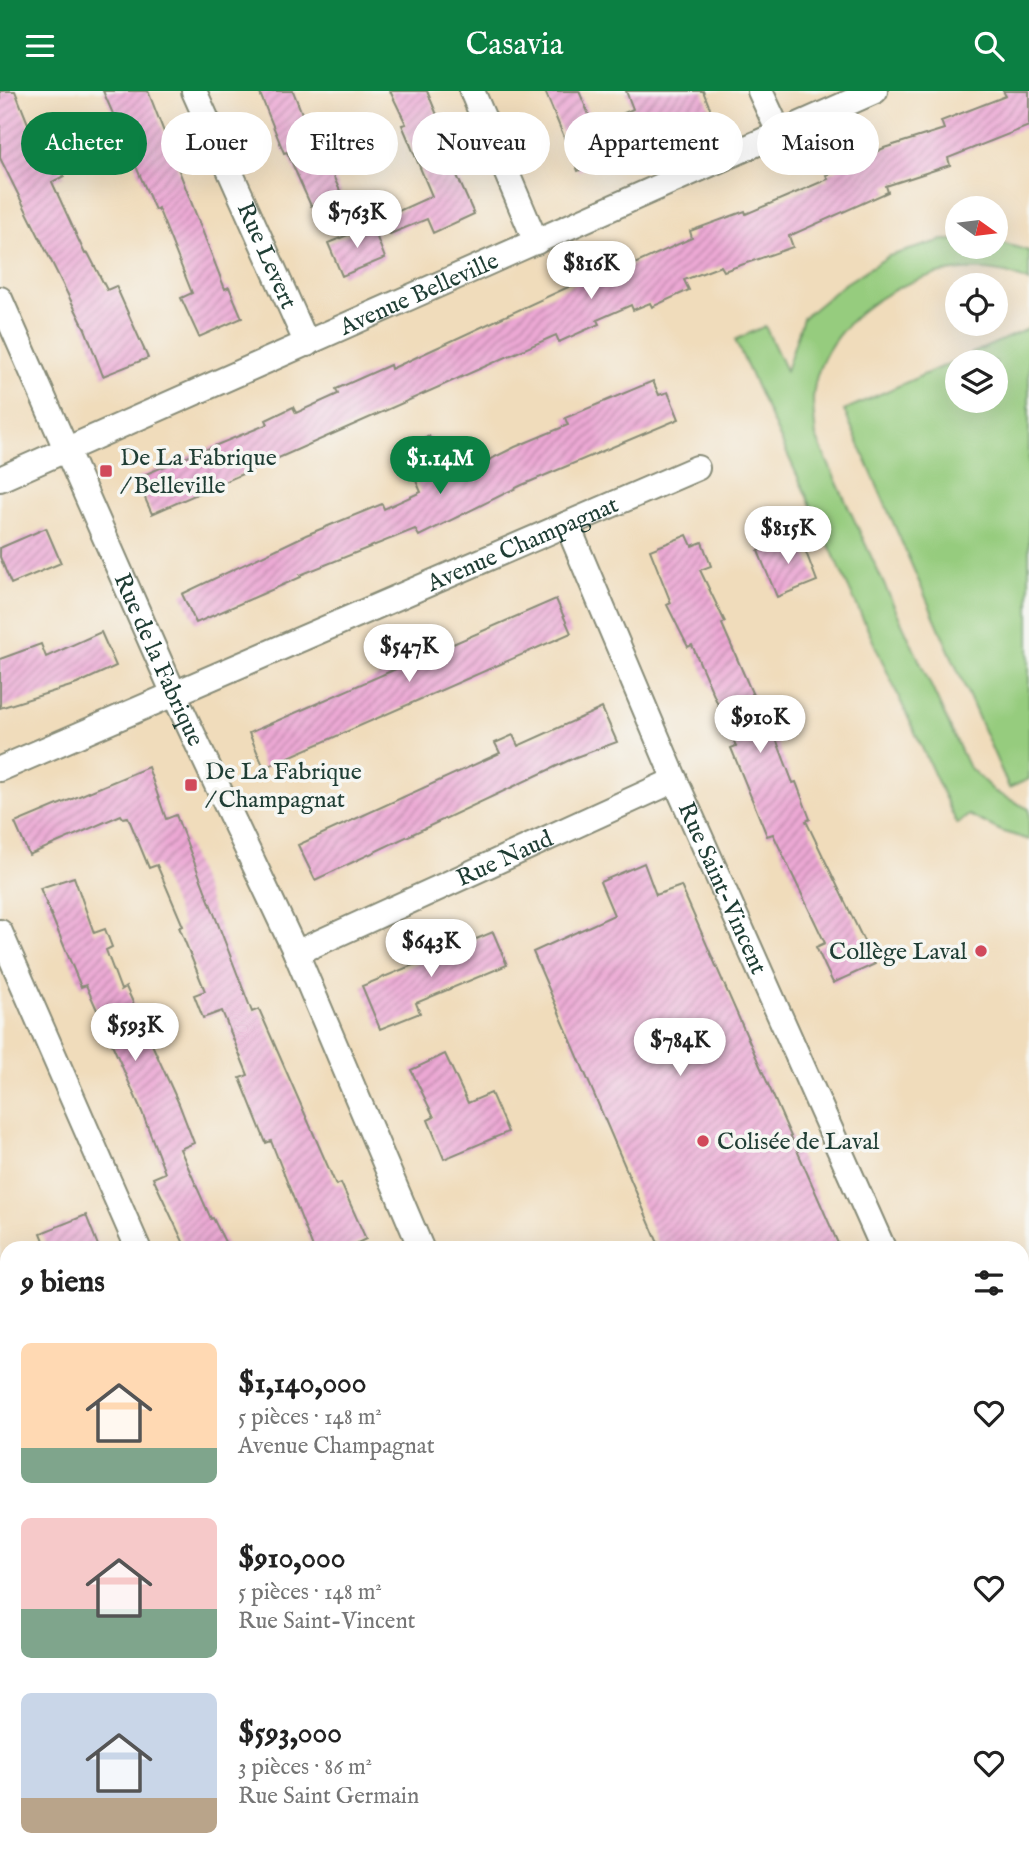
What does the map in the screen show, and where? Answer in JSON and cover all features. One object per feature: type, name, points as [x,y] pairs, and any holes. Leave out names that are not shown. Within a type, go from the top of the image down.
[{"type":"street","name":"Rue Levert","points":[[194,91],[307,344]]},
{"type":"street","points":[[472,91],[536,242]]},
{"type":"street","points":[[760,91],[770,112]]},
{"type":"street","name":"Avenue Belleville","points":[[826,112],[875,91]]},
{"type":"street","name":"Avenue Belleville","points":[[0,479],[757,142]]},
{"type":"street","name":"Rue de la Fabrique","points":[[0,299],[174,694],[296,953],[418,1241]]},
{"type":"street","name":"Avenue Champagnat","points":[[0,769],[697,468]]},
{"type":"street","name":"Rue Saint-Vincent","points":[[567,524],[675,780],[880,1241]]},
{"type":"street","name":"Rue Naud","points":[[296,953],[675,780]]},
{"type":"street","points":[[0,932],[135,1241]]},
{"type":"green space","points":[[943,240],[945,259],[1008,259],[1008,245],[1029,251],[1029,282],[997,271],[963,270],[945,273],[927,277],[893,291],[863,311],[838,336],[820,366],[813,399],[816,437],[968,766],[995,792],[1029,809],[1029,840],[1001,831],[969,815],[957,824],[735,340],[765,326],[786,371],[803,318],[843,285],[889,256]]},
{"type":"green space","points":[[1029,328],[1029,779],[1009,788],[844,410],[945,365],[945,413],[1008,413],[1008,350],[979,350]]},
{"type":"building","points":[[0,91],[15,91],[23,112],[21,112],[21,175],[64,175],[52,182],[85,254],[88,253],[107,290],[116,286],[148,358],[103,376],[85,329],[0,158]]},
{"type":"building","points":[[103,91],[148,91],[161,124],[161,175],[181,175],[225,289],[229,287],[242,318],[199,337],[181,298],[192,293],[158,208],[155,210],[140,175],[147,175],[147,112],[112,112]]},
{"type":"building","points":[[259,91],[293,91],[301,112],[286,112],[286,152],[272,123],[272,112],[267,112]]},
{"type":"building","points":[[390,91],[427,91],[436,112],[412,112],[412,149],[402,125],[406,124]]},
{"type":"building","points":[[545,91],[579,91],[588,112],[564,112],[564,137]]},
{"type":"building","points":[[626,91],[703,91],[711,111],[626,112],[633,109]]},
{"type":"building","points":[[1003,91],[1029,91],[1029,126],[948,158],[950,165],[886,186],[888,192],[789,236],[793,247],[724,271],[721,266],[684,280],[689,290],[652,307],[650,303],[633,310],[631,305],[597,320],[599,324],[559,342],[556,335],[152,514],[136,478],[268,424],[266,420],[293,407],[296,413],[338,394],[336,389],[390,365],[391,369],[594,275],[597,281],[692,238],[690,231],[745,211],[746,214],[828,179],[826,175],[879,175],[879,150],[944,129],[941,121],[1006,96]]},
{"type":"building","points":[[297,175],[333,175],[341,193],[311,206]]},
{"type":"building","points":[[423,175],[457,175],[474,214],[433,233],[427,219],[390,234],[383,218],[432,196]]},
{"type":"building","points":[[372,225],[385,258],[342,276],[328,243]]},
{"type":"building","points":[[653,381],[659,395],[668,392],[679,419],[522,485],[419,536],[415,529],[300,575],[301,577],[196,623],[182,594],[306,535],[382,504],[384,509],[421,492],[402,449],[429,436],[449,480],[515,447],[568,425],[565,418]]},
{"type":"building","points":[[46,528],[61,563],[11,584],[0,557],[0,548]]},
{"type":"building","points":[[799,534],[817,581],[777,597],[758,551]]},
{"type":"building","points":[[687,535],[692,546],[702,542],[711,566],[700,570],[725,622],[722,624],[769,732],[773,731],[793,783],[796,782],[810,819],[806,821],[875,964],[833,983],[816,947],[825,943],[773,834],[767,836],[731,748],[736,746],[692,645],[688,647],[667,605],[671,603],[650,550]]},
{"type":"building","points":[[556,599],[571,633],[264,768],[249,733]]},
{"type":"building","points":[[101,632],[116,666],[77,684],[0,708],[0,659],[41,644],[46,657]]},
{"type":"building","points":[[602,708],[617,742],[576,757],[315,880],[298,845],[500,753],[495,743],[513,735],[518,746]]},
{"type":"building","points":[[148,767],[166,819],[176,815],[252,1012],[259,1009],[336,1185],[341,1183],[366,1239],[310,1241],[271,1141],[266,1143],[240,1078],[248,1075],[222,1011],[203,1018],[194,995],[205,991],[179,927],[183,926],[157,865],[149,868],[128,817],[123,818],[121,815],[29,855],[15,823]]},
{"type":"building","name":"Colisée de Laval","points":[[644,863],[656,895],[681,886],[837,1241],[657,1241],[533,952],[614,915],[600,882]]},
{"type":"building","points":[[74,877],[94,933],[105,929],[112,947],[106,950],[121,990],[126,987],[194,1143],[180,1149],[211,1219],[213,1218],[224,1241],[183,1241],[153,1178],[165,1173],[142,1112],[86,985],[81,987],[40,888]]},
{"type":"building","points":[[493,932],[507,965],[416,1003],[420,1013],[380,1029],[362,986]]},
{"type":"building","points":[[445,1054],[468,1103],[491,1093],[508,1132],[444,1159],[428,1120],[434,1117],[411,1070]]},
{"type":"building","points":[[86,1215],[96,1241],[44,1241],[41,1233]]},
{"type":"place","name":"De La Fabrique / Belleville","points":[[106,471]]},
{"type":"place","name":"De La Fabrique / Champagnat","points":[[191,785]]},
{"type":"place","name":"Collège Laval","points":[[981,951]]},
{"type":"place","name":"Colisée de Laval","points":[[703,1141]]}]
